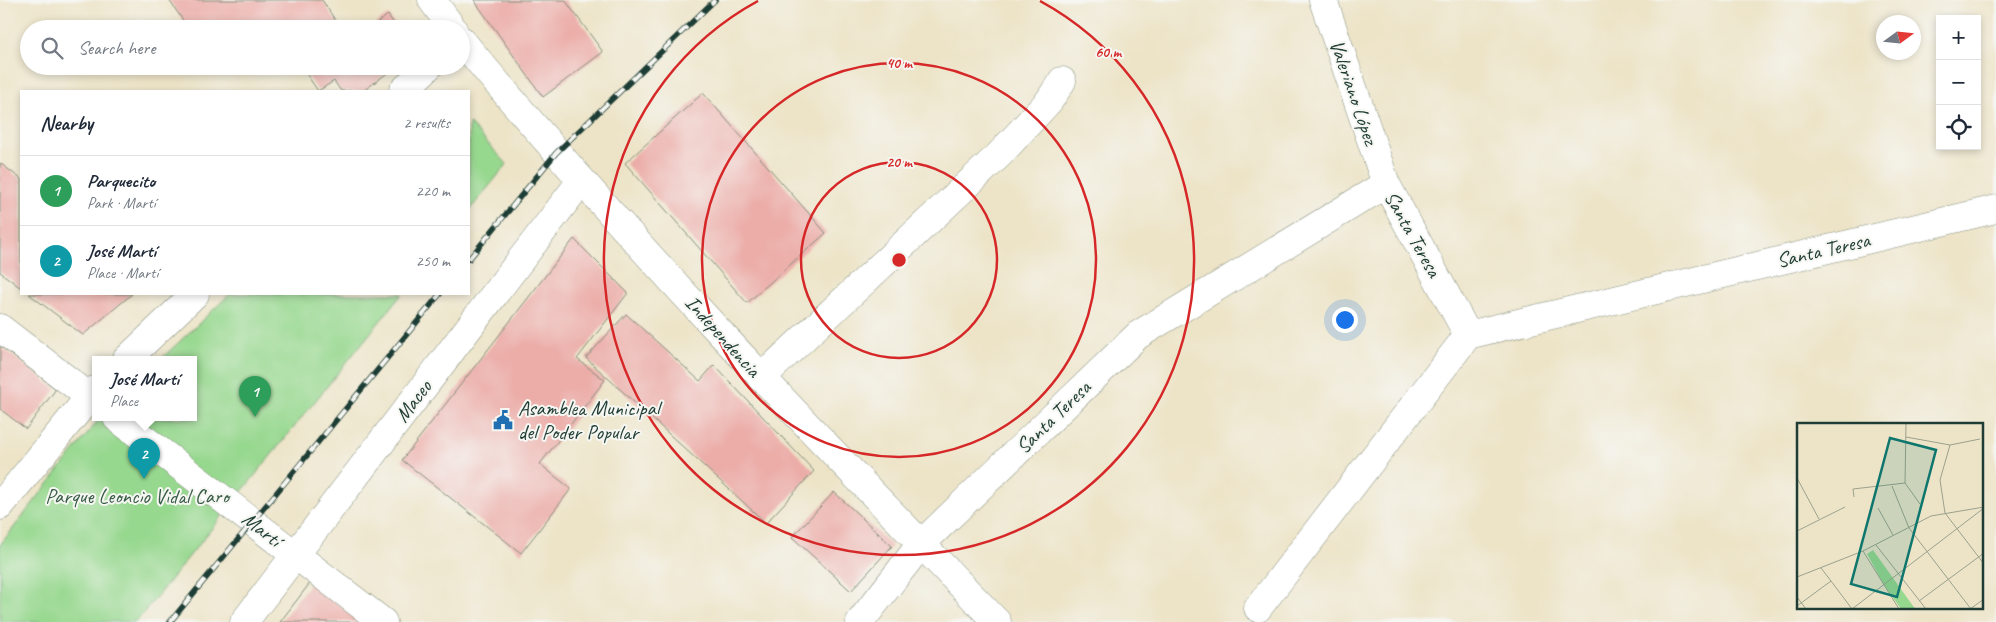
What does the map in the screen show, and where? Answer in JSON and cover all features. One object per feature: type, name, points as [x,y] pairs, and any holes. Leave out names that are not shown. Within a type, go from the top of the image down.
[{"type":"street","points":[[432,0],[446,20]]},
{"type":"street","name":"Valeriano López","points":[[1323,0],[1386,184]]},
{"type":"street","name":"Independencia","points":[[470,51],[581,181],[762,378],[997,622]]},
{"type":"street","points":[[405,90],[420,75]]},
{"type":"street","points":[[762,378],[999,155],[1049,101],[1062,81]]},
{"type":"street","name":"Maceo","points":[[244,622],[581,181]]},
{"type":"street","name":"Santa Teresa","points":[[860,622],[921,544],[1138,335],[1386,184],[1468,335],[1996,209]]},
{"type":"street","points":[[130,356],[194,295]]},
{"type":"street","points":[[0,328],[92,395]]},
{"type":"street","points":[[1258,608],[1468,335]]},
{"type":"street","points":[[0,506],[92,397]]},
{"type":"street","name":"Martí","points":[[121,421],[383,622]]},
{"type":"green space","points":[[470,124],[507,164],[470,210]]},
{"type":"green space","name":"Parque Leoncio Vidal Caro","points":[[229,295],[401,295],[136,622],[0,622],[0,545],[98,421],[197,421],[197,356],[164,356]]},
{"type":"building","points":[[169,0],[322,0],[335,20],[183,20]]},
{"type":"building","points":[[474,0],[565,0],[603,52],[543,97]]},
{"type":"building","points":[[388,15],[392,20],[381,20]]},
{"type":"building","points":[[307,75],[385,75],[364,90],[340,90],[334,81],[317,90]]},
{"type":"building","points":[[703,93],[826,233],[747,303],[625,163]]},
{"type":"building","points":[[0,163],[20,178],[20,287],[0,272]]},
{"type":"building","name":"Asamblea Municipal del Poder Popular","points":[[574,239],[628,293],[577,359],[605,380],[540,464],[571,489],[521,553],[402,460]]},
{"type":"building","points":[[30,295],[131,295],[83,335]]},
{"type":"building","points":[[626,314],[700,381],[714,365],[814,471],[766,523],[586,358]]},
{"type":"building","points":[[0,346],[56,389],[26,429],[0,409]]},
{"type":"building","points":[[834,492],[892,546],[851,591],[792,537]]},
{"type":"building","points":[[310,583],[362,622],[280,622]]},
{"type":"railway","points":[[470,258],[556,153],[715,0]]},
{"type":"railway","points":[[170,622],[439,295]]},
{"type":"place","name":"Parquecito","points":[[255,417]]},
{"type":"place","name":"Asamblea Municipal del Poder Popular","points":[[503,420]]},
{"type":"place","name":"José Martí","points":[[144,479]]}]
